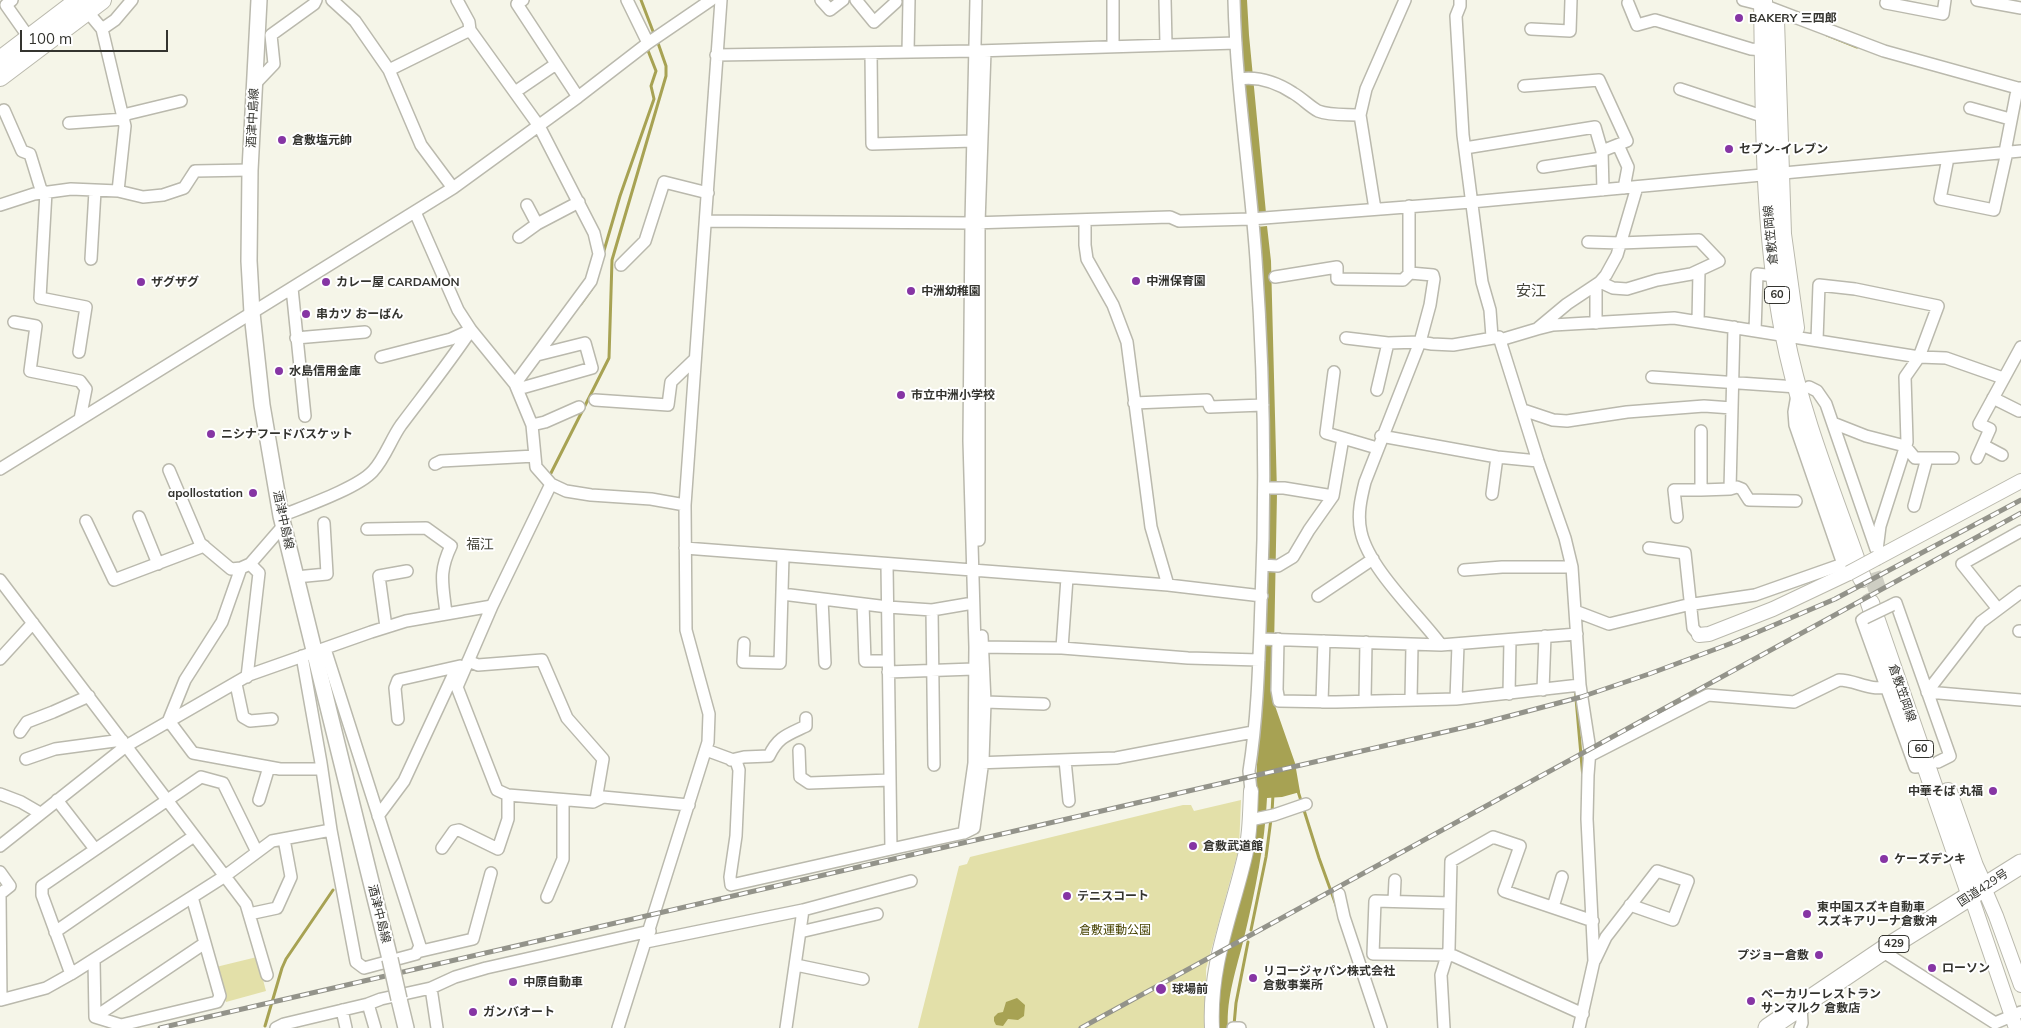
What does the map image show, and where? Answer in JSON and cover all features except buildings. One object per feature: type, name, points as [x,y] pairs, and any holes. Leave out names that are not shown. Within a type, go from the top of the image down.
[{"type":"highway","name":"国道429号","points":[[1768,1028],[1882,951],[2021,864]]},
{"type":"main road","points":[[0,77],[33,44],[83,6],[102,0]]},
{"type":"main road","name":"酒津中島線","points":[[259,0],[250,170],[249,261],[252,313],[262,405],[282,521],[406,1028]]},
{"type":"main road","name":"倉敷笠岡線","points":[[1769,4],[1764,50],[1765,117],[1786,270],[1791,336]]},
{"type":"main road","name":"倉敷笠岡線","points":[[1769,4],[1773,174],[1770,234],[1775,276],[1791,336],[1801,388],[1817,416],[1863,566]]},
{"type":"main road","points":[[0,60],[33,44]]},
{"type":"main road","name":"倉敷笠岡線","points":[[1877,606],[1978,892]]},
{"type":"street","points":[[12,0],[6,5],[33,44]]},
{"type":"street","points":[[102,30],[115,20],[132,0]]},
{"type":"street","points":[[254,86],[274,64],[271,35],[314,4],[316,0]]},
{"type":"street","points":[[332,0],[355,21],[389,70],[421,145],[453,188]]},
{"type":"street","points":[[457,0],[469,22],[470,30],[539,126],[594,233],[600,254],[591,281],[537,355],[517,386]]},
{"type":"street","points":[[523,0],[517,4],[578,97]]},
{"type":"street","points":[[627,0],[648,43]]},
{"type":"street","points":[[0,469],[453,188],[578,97],[648,43],[711,0]]},
{"type":"street","points":[[618,1028],[708,742],[709,714],[686,630],[685,505],[720,0]]},
{"type":"street","points":[[822,0],[830,10],[843,0]]},
{"type":"street","points":[[856,0],[874,22],[895,1],[908,15]]},
{"type":"street","points":[[908,52],[909,0]]},
{"type":"street","points":[[975,223],[980,51],[976,0]]},
{"type":"street","points":[[1113,0],[1113,46]]},
{"type":"street","points":[[1165,0],[1166,44]]},
{"type":"street","points":[[1234,0],[1236,43],[1245,78],[1258,219],[1256,258],[1263,405],[1270,488],[1269,566],[1262,596],[1275,690],[1279,701],[1456,699],[1576,686]]},
{"type":"street","points":[[1530,29],[1570,31],[1571,0]]},
{"type":"street","points":[[1743,0],[1769,4],[1884,51],[2019,90],[2010,119],[2006,152],[1994,210],[1940,199],[1948,158]]},
{"type":"street","points":[[1887,0],[1886,3],[1943,14],[1945,0]]},
{"type":"street","points":[[1976,0],[2021,8]]},
{"type":"street","points":[[1375,209],[1360,115],[1368,83],[1401,1]]},
{"type":"street","points":[[1628,3],[1637,25],[1655,20],[1751,50],[1764,50]]},
{"type":"street","points":[[83,6],[102,30],[126,126],[118,191]]},
{"type":"street","points":[[1459,7],[1471,202],[1482,282],[1496,338],[1523,410],[1536,461],[1565,538],[1575,611],[1576,686],[1590,750],[1587,819],[1590,920],[1594,961]]},
{"type":"street","points":[[389,70],[470,30]]},
{"type":"street","points":[[716,55],[980,51],[1236,43]]},
{"type":"street","points":[[978,763],[974,669],[979,647],[976,571],[973,142],[980,51]]},
{"type":"street","points":[[871,53],[872,144],[973,142]]},
{"type":"street","points":[[515,92],[556,64]]},
{"type":"street","points":[[1245,78],[1268,81],[1293,92],[1317,110],[1327,114],[1360,115]]},
{"type":"street","points":[[1524,86],[1599,80],[1627,141],[1602,155],[1543,167]]},
{"type":"street","points":[[1680,89],[1765,117]]},
{"type":"street","points":[[69,123],[123,117],[181,101]]},
{"type":"street","points":[[1970,108],[2010,119]]},
{"type":"street","points":[[4,110],[22,151],[30,154],[44,193],[40,298],[86,307],[78,352]]},
{"type":"street","points":[[1467,148],[1596,128],[1602,155],[1603,190]]},
{"type":"street","points":[[1618,145],[1628,167],[1624,188]]},
{"type":"street","points":[[706,221],[975,223],[1170,217],[1179,221],[1258,219],[1471,202],[2021,151]]},
{"type":"street","points":[[0,205],[44,193],[70,189],[118,191],[143,197],[163,195],[184,188],[195,171],[250,170]]},
{"type":"street","points":[[621,265],[645,241],[664,182],[708,193]]},
{"type":"street","points":[[1536,329],[1567,304],[1598,284],[1613,266],[1637,187]]},
{"type":"street","points":[[91,259],[95,191]]},
{"type":"street","points":[[519,237],[537,224],[579,202]]},
{"type":"street","points":[[527,205],[537,224]]},
{"type":"street","points":[[1275,277],[1337,268],[1337,279],[1403,280],[1410,273],[1409,206]]},
{"type":"street","points":[[415,212],[458,310],[471,330],[517,386],[535,424],[536,468],[551,484],[566,491],[592,495],[651,499],[685,505]]},
{"type":"street","points":[[1085,220],[1087,259],[1113,305],[1127,342],[1151,527],[1168,585]]},
{"type":"street","points":[[1588,242],[1620,243],[1699,240],[1719,261],[1678,278],[1657,280],[1627,289],[1598,284]]},
{"type":"street","points":[[1698,322],[1700,270]]},
{"type":"street","points":[[1410,273],[1433,275],[1430,305],[1420,342],[1365,482],[1360,500],[1359,516],[1361,532],[1373,559],[1395,590],[1441,645]]},
{"type":"street","points":[[1754,330],[1757,274],[1775,276]]},
{"type":"street","points":[[1596,324],[1598,284]]},
{"type":"street","points":[[1816,340],[1819,285],[1855,289],[1938,306],[1919,357],[1905,377],[1907,442],[1880,526],[1863,566]]},
{"type":"street","points":[[292,288],[305,416]]},
{"type":"street","points":[[1346,338],[1388,343],[1453,344],[1496,338],[1553,325],[1674,318],[1919,357],[1946,358],[2003,378]]},
{"type":"street","points":[[14,322],[36,326],[30,371],[80,381],[86,389],[80,420]]},
{"type":"street","points":[[1730,490],[1734,327]]},
{"type":"street","points":[[381,357],[451,339],[471,330]]},
{"type":"street","points":[[169,722],[185,680],[222,622],[245,566],[282,521],[361,480],[373,471],[400,427],[445,369],[471,330]]},
{"type":"street","points":[[296,338],[364,332]]},
{"type":"street","points":[[517,386],[592,368],[585,343],[537,355]]},
{"type":"street","points":[[1377,390],[1388,343]]},
{"type":"street","points":[[1977,458],[1990,429],[1979,424],[2021,347]]},
{"type":"street","points":[[595,400],[668,404],[671,382],[695,359]]},
{"type":"street","points":[[1334,372],[1326,433],[1377,448]]},
{"type":"street","points":[[1652,377],[1733,382],[1817,391],[1826,404],[1833,423],[1863,566]]},
{"type":"street","points":[[1801,388],[1794,412],[1795,425],[1863,566]]},
{"type":"street","points":[[1993,398],[2019,411]]},
{"type":"street","points":[[1134,403],[1207,400],[1210,408],[1263,405]]},
{"type":"street","points":[[1523,410],[1553,420],[1567,421],[1627,412],[1704,406],[1732,408]]},
{"type":"street","points":[[535,424],[579,407]]},
{"type":"street","points":[[1833,423],[1866,436],[1905,446],[1916,458],[1953,458]]},
{"type":"street","points":[[1700,490],[1701,431]]},
{"type":"street","points":[[1382,436],[1497,457],[1536,461]]},
{"type":"street","points":[[1269,566],[1293,557],[1333,496],[1343,438]]},
{"type":"street","points":[[1983,446],[2002,455]]},
{"type":"street","points":[[435,464],[441,461],[535,456]]},
{"type":"street","points":[[1492,494],[1497,457]]},
{"type":"street","points":[[1914,506],[1927,458]]},
{"type":"street","points":[[169,470],[200,543],[231,569],[245,566],[259,573],[247,677]]},
{"type":"street","points":[[1649,548],[1685,553],[1693,628],[1698,635],[1709,634],[1773,609],[1863,566],[2021,481]]},
{"type":"street","points":[[378,816],[404,781],[551,484]]},
{"type":"street","points":[[1676,518],[1674,490],[1730,490],[1737,487],[1742,489],[1749,500],[1796,501]]},
{"type":"street","points":[[1270,488],[1333,496]]},
{"type":"street","points":[[140,517],[158,564]]},
{"type":"street","points":[[86,521],[114,580],[204,546]]},
{"type":"street","points":[[296,577],[327,574],[324,523]]},
{"type":"street","points":[[367,529],[426,528],[451,546],[443,562],[442,571],[446,614]]},
{"type":"street","points":[[1998,609],[1962,564],[2021,531]]},
{"type":"street","points":[[685,548],[887,565],[1168,585],[1262,596]]},
{"type":"street","points":[[744,643],[744,662],[780,663],[783,556]]},
{"type":"street","points":[[1318,596],[1373,559]]},
{"type":"street","points":[[887,565],[891,849]]},
{"type":"street","points":[[1464,570],[1502,566],[1569,568]]},
{"type":"street","points":[[1575,611],[1609,624],[1691,605],[1755,594],[1863,566]]},
{"type":"street","points":[[386,628],[379,576],[407,571]]},
{"type":"street","points":[[706,750],[736,761],[739,770],[740,785],[736,836],[730,877],[731,885],[964,833],[978,763],[985,702],[974,603],[976,571]]},
{"type":"street","points":[[1062,648],[1067,578]]},
{"type":"street","points":[[1,583],[246,904],[268,975]]},
{"type":"street","points":[[1927,692],[1981,622],[2021,592]]},
{"type":"street","points":[[782,594],[888,607],[932,610],[974,603]]},
{"type":"street","points":[[822,599],[825,663]]},
{"type":"street","points":[[1896,602],[1950,756],[1933,764],[1915,767],[1886,686],[1862,620],[1877,606],[1896,602]]},
{"type":"street","points":[[863,604],[865,661],[888,667],[934,671],[974,669]]},
{"type":"street","points":[[0,846],[124,743],[169,722],[247,677],[406,621],[492,606]]},
{"type":"street","points":[[932,610],[934,765]]},
{"type":"street","points":[[0,659],[33,623]]},
{"type":"street","points":[[1269,639],[1458,645],[1575,634]]},
{"type":"street","points":[[1543,690],[1544,636]]},
{"type":"street","points":[[1212,1028],[1212,995],[1218,954],[1245,858],[1251,820],[1249,771],[1258,690],[1259,660],[1269,639]]},
{"type":"street","points":[[1509,694],[1510,640]]},
{"type":"street","points":[[1322,702],[1324,641]]},
{"type":"street","points":[[1365,701],[1366,642]]},
{"type":"street","points":[[1411,700],[1412,645]]},
{"type":"street","points":[[1456,699],[1458,645]]},
{"type":"street","points":[[979,647],[1062,648],[1188,658],[1259,660]]},
{"type":"street","points":[[314,653],[322,769],[330,830],[356,962],[364,968],[418,952],[473,939],[492,873]]},
{"type":"street","points":[[314,653],[378,816],[420,946],[418,952]]},
{"type":"street","points":[[398,719],[395,688],[398,680],[463,664],[478,665],[542,660],[567,718],[603,759],[596,800]]},
{"type":"street","points":[[463,664],[457,687],[497,790],[508,795],[563,800],[593,802],[603,797],[689,805]]},
{"type":"street","points":[[1589,756],[1708,695],[1794,702],[1839,680],[1847,680],[1877,689],[1886,686]]},
{"type":"street","points":[[236,684],[243,717],[250,721],[272,719]]},
{"type":"street","points":[[1258,690],[1275,690]]},
{"type":"street","points":[[1927,692],[2021,700]]},
{"type":"street","points":[[20,732],[27,722],[89,696]]},
{"type":"street","points":[[985,702],[1044,704]]},
{"type":"street","points":[[731,760],[744,757],[769,756],[775,744],[781,738],[806,726],[806,718]]},
{"type":"street","points":[[169,722],[193,753],[280,769],[322,769]]},
{"type":"street","points":[[978,763],[1116,758],[1254,732]]},
{"type":"street","points":[[26,760],[55,749],[124,743]]},
{"type":"street","points":[[799,750],[800,777],[808,784],[890,780]]},
{"type":"street","points":[[1065,760],[1069,801]]},
{"type":"street","points":[[259,800],[269,766]]},
{"type":"street","points":[[71,974],[42,895],[42,886],[167,799],[201,777],[223,782],[257,852]]},
{"type":"street","points":[[0,794],[21,802],[40,813]]},
{"type":"street","points":[[442,848],[454,831],[459,830],[498,849],[508,819],[508,795]]},
{"type":"street","points":[[57,800],[95,849]]},
{"type":"street","points":[[547,897],[563,859],[563,800]]},
{"type":"street","points":[[1251,820],[1274,815],[1303,805]]},
{"type":"street","points":[[0,872],[10,886],[0,894],[1,1000],[46,988],[71,974],[225,876],[272,841],[330,830]]},
{"type":"street","points":[[55,932],[194,836]]},
{"type":"street","points":[[1444,1028],[1441,975],[1448,955],[1451,861],[1493,837],[1520,846],[1504,890],[1590,920]]},
{"type":"street","points":[[249,914],[277,908],[292,877],[284,838]]},
{"type":"street","points":[[1579,1028],[1580,1013],[1594,961],[1606,937],[1630,905],[1656,871],[1688,881],[1673,920],[1630,905]]},
{"type":"street","points":[[1553,907],[1562,877]]},
{"type":"street","points":[[1394,901],[1395,880]]},
{"type":"street","points":[[276,1028],[284,1024],[299,1024],[381,999],[431,988],[455,977],[486,968],[648,936],[803,910],[911,881]]},
{"type":"street","points":[[1978,892],[1996,916],[2021,985]]},
{"type":"street","points":[[1882,951],[1994,1026],[2016,1019],[1978,892]]},
{"type":"street","points":[[1339,894],[1344,916],[1381,1028]]},
{"type":"street","points":[[95,1017],[121,1025],[217,1002],[220,996],[192,897]]},
{"type":"street","points":[[1373,954],[1375,901],[1450,903]]},
{"type":"street","points":[[786,1028],[803,910]]},
{"type":"street","points":[[800,932],[877,914]]},
{"type":"street","points":[[95,1017],[205,943]]},
{"type":"street","points":[[1357,954],[1448,955],[1580,1013]]},
{"type":"street","points":[[94,960],[95,1017]]},
{"type":"street","points":[[796,965],[863,979]]},
{"type":"street","points":[[431,988],[438,1028]]},
{"type":"street","points":[[368,1004],[375,1028]]},
{"type":"street","points":[[1800,1028],[1802,1023],[1801,1007]]},
{"type":"street","points":[[342,1010],[346,1028]]},
{"type":"green space","name":"倉敷運動公園","points":[[1241,800],[1239,848],[1206,969],[1206,1028],[918,1028],[959,866],[967,864],[970,857],[1183,805],[1191,805],[1194,811]]},
{"type":"green space","points":[[257,957],[266,991],[226,1002],[216,967]]},
{"type":"shaded area","points":[[1238,0],[1247,0],[1266,213],[1260,214],[1255,210],[1239,33]]},
{"type":"shaded area","points":[[1267,226],[1271,261],[1277,493],[1273,700],[1295,763],[1300,792],[1282,797],[1267,798],[1259,868],[1230,994],[1228,1028],[1218,1028],[1219,989],[1256,788],[1260,694],[1257,227]]},
{"type":"shaded area","points":[[1017,998],[1025,1005],[1024,1016],[1018,1020],[1008,1019],[1003,1026],[996,1025],[994,1017],[998,1013],[1003,1012],[1006,1002]]},
{"type":"waterway","points":[[641,0],[654,34]]},
{"type":"waterway","points":[[1827,35],[1857,47]]},
{"type":"waterway","points":[[550,475],[609,358],[612,260],[666,76],[666,66],[658,43]]},
{"type":"waterway","points":[[603,254],[620,196],[654,99],[651,86],[656,71],[647,48]]},
{"type":"waterway","points":[[581,304],[591,290]]},
{"type":"waterway","points":[[1575,687],[1583,778]]},
{"type":"waterway","points":[[1297,788],[1337,908]]},
{"type":"waterway","points":[[1272,813],[1273,794]]},
{"type":"waterway","points":[[1251,930],[1266,857],[1271,819]]},
{"type":"waterway","points":[[265,1026],[286,959],[333,890]]},
{"type":"waterway","points":[[1234,1025],[1236,1003],[1248,942]]},
{"type":"tunnel","points":[[1872,573],[1880,598]]},
{"type":"railway","points":[[160,1028],[1479,724],[1581,697],[1732,643],[1835,599],[2021,500]]},
{"type":"railway","points":[[1081,1028],[2021,513]]},
{"type":"place","name":"BAKERY 三四郎","points":[[1739,18]]},
{"type":"place","name":"倉敷塩元帥","points":[[282,140]]},
{"type":"place","name":"セブン-イレブン","points":[[1729,149]]},
{"type":"place","name":"中洲保育園","points":[[1136,281]]},
{"type":"place","name":"ザグザグ","points":[[141,282]]},
{"type":"place","name":"カレー屋 CARDAMON","points":[[326,282]]},
{"type":"place","name":"中洲幼稚園","points":[[911,291]]},
{"type":"place","name":"串カツ おーばん","points":[[306,314]]},
{"type":"place","name":"水島信用金庫","points":[[279,371]]},
{"type":"place","name":"市立中洲小学校","points":[[901,395]]},
{"type":"place","name":"ニシナフードバスケット","points":[[211,434]]},
{"type":"place","name":"apollostation","points":[[253,493]]},
{"type":"place","name":"中華そば 丸福","points":[[1993,791]]},
{"type":"place","name":"倉敷武道館","points":[[1193,846]]},
{"type":"place","name":"ケーズデンキ","points":[[1884,859]]},
{"type":"place","name":"テニスコート","points":[[1067,896]]},
{"type":"place","name":"東中国スズキ自動車 スズキアリーナ倉敷沖","points":[[1807,914]]},
{"type":"place","name":"プジョー倉敷","points":[[1819,955]]},
{"type":"place","name":"ローソン","points":[[1932,968]]},
{"type":"place","name":"リコージャパン株式会社 倉敷事業所","points":[[1253,978]]},
{"type":"place","name":"中原自動車","points":[[513,982]]},
{"type":"place","name":"球場前","points":[[1161,989]]},
{"type":"place","name":"ベーカリーレストラン サンマルク 倉敷店","points":[[1751,1001]]},
{"type":"place","name":"ガンバオート","points":[[473,1012]]},
{"type":"district","name":"安江","points":[[1531,291]]},
{"type":"district","name":"福江","points":[[480,545]]}]
